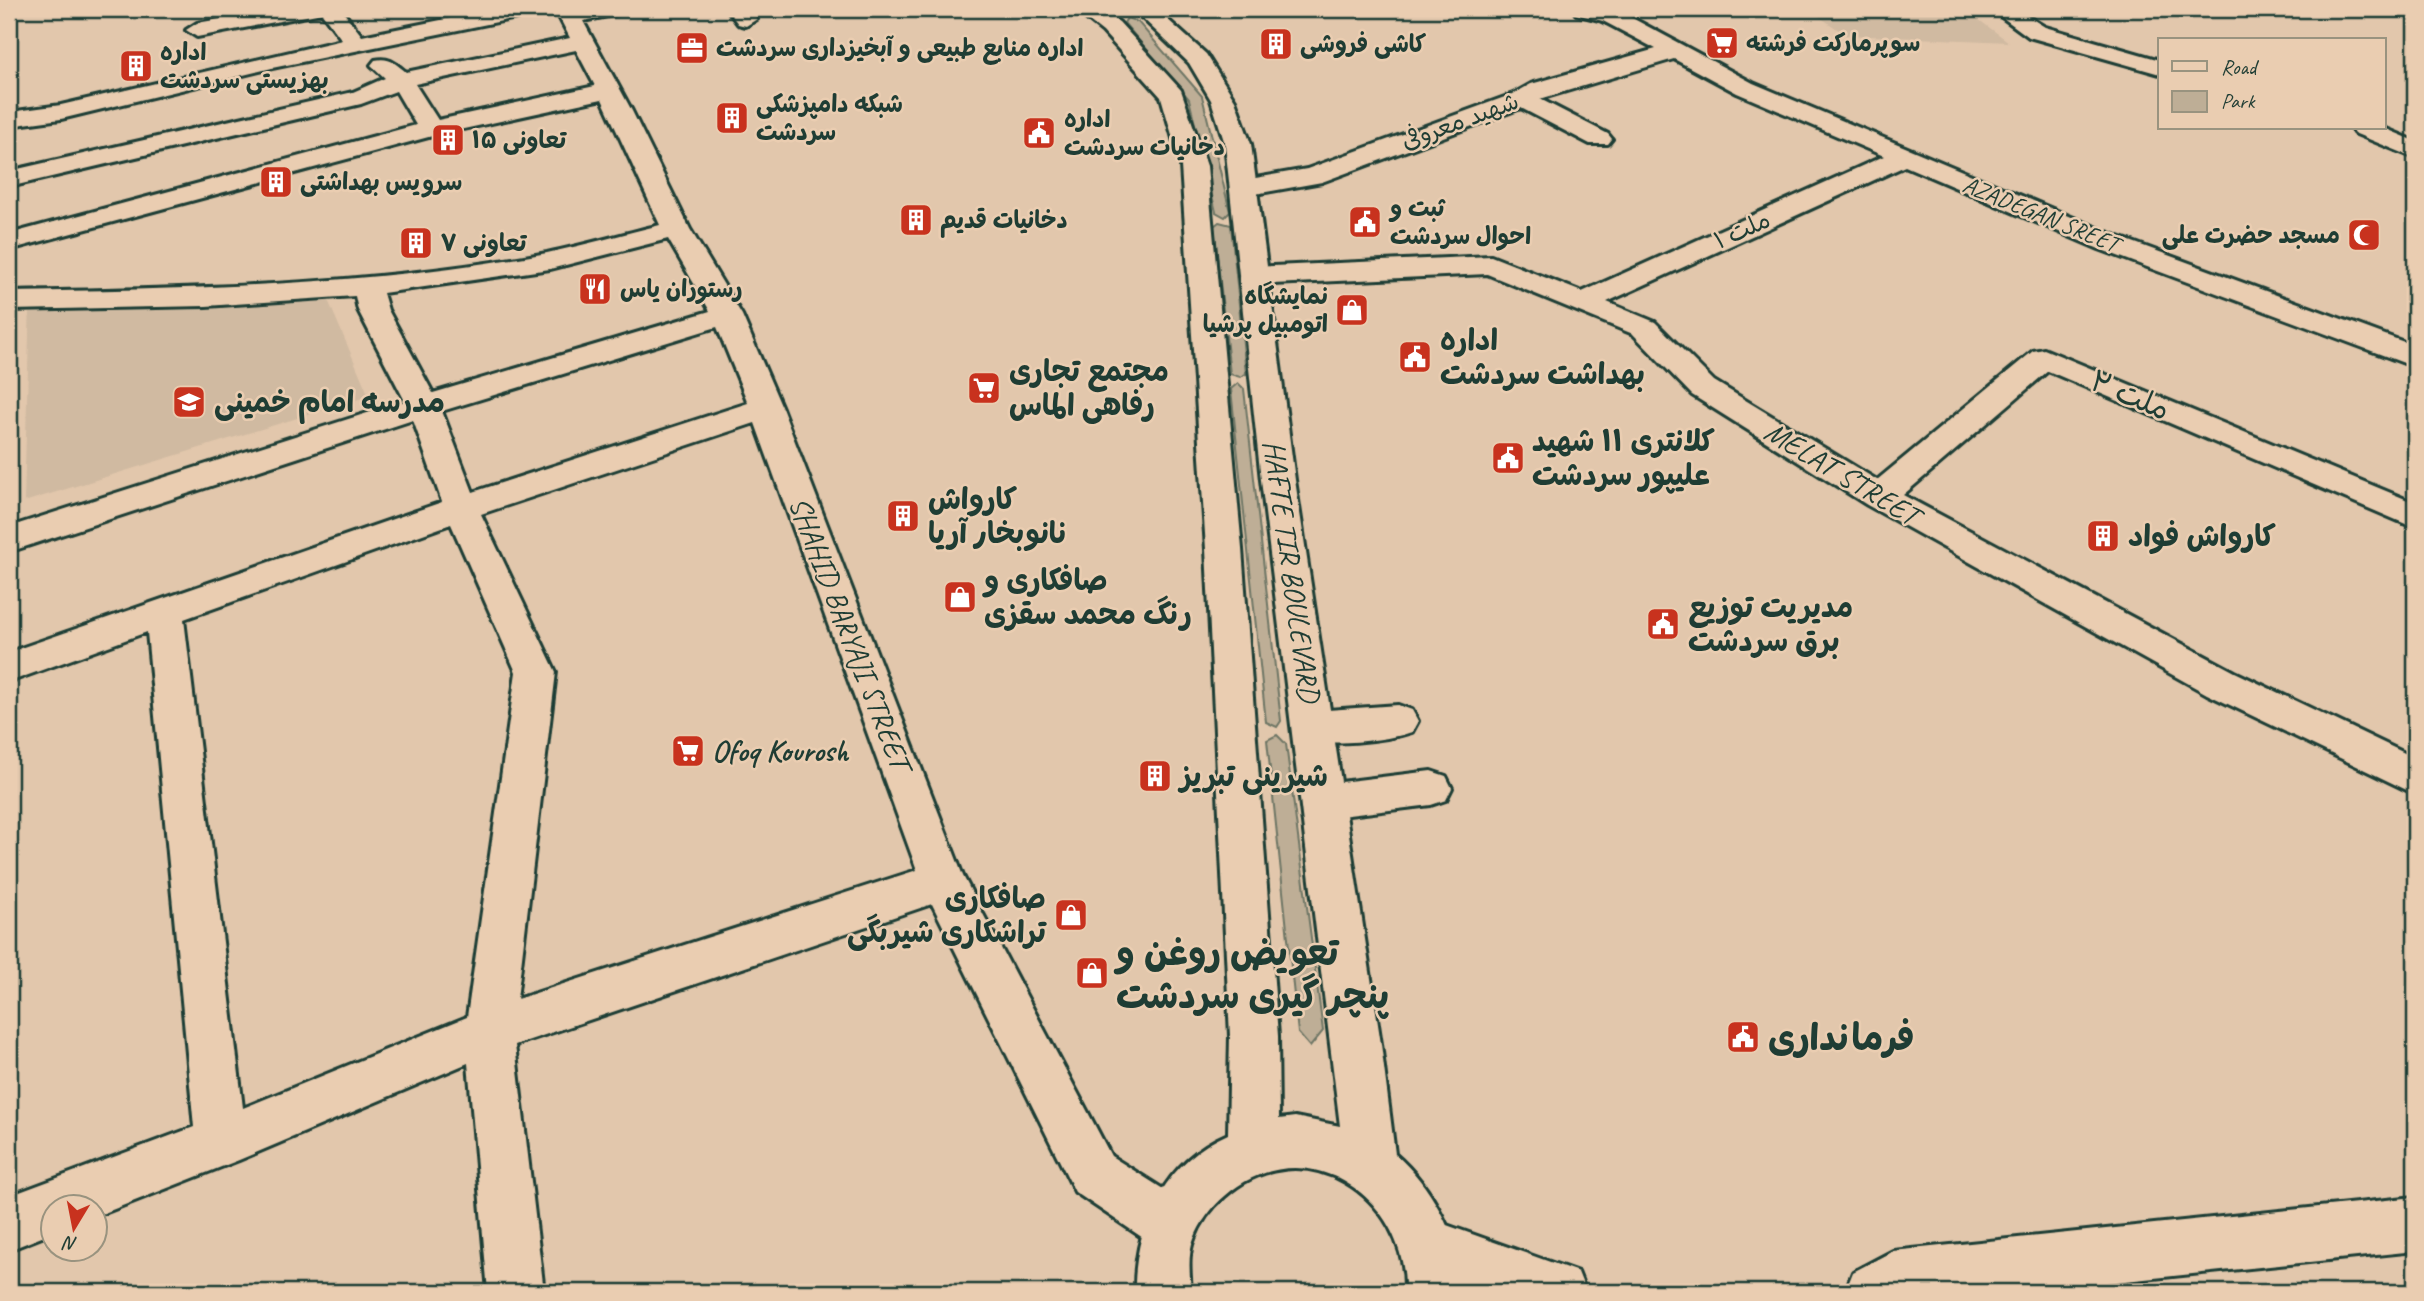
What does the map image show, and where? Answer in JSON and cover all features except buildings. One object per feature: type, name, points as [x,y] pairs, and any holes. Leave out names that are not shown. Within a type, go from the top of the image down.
[{"type":"street","points":[[197,30],[314,9]]},
{"type":"street","points":[[330,9],[356,44],[401,80],[431,129]]},
{"type":"street","points":[[9,119],[61,112],[356,44],[526,9]]},
{"type":"street","points":[[9,179],[362,97],[401,80],[610,9]]},
{"type":"street","name":"HAFTE TIR BOULEVARD","points":[[1085,9],[1111,27],[1173,95],[1194,166],[1224,549],[1254,1036],[1253,1146]]},
{"type":"street","name":"HAFTE TIR BOULEVARD","points":[[1144,9],[1198,59],[1223,100],[1238,144],[1253,276],[1357,1044],[1370,1165]]},
{"type":"street","name":"AZADEGAN SREET","points":[[1584,9],[1612,12],[1676,51],[1745,88],[1903,157],[2109,243],[2415,356]]},
{"type":"street","points":[[2002,9],[2037,32],[2158,66]]},
{"type":"street","name":"SHAHID BARYAJI STREET","points":[[573,23],[676,229],[727,315],[766,408],[943,881],[1093,1174],[1171,1225]]},
{"type":"street","name":"شهید معروفی","points":[[1244,188],[1314,176],[1522,99],[1539,89],[1676,51]]},
{"type":"street","points":[[9,242],[431,129],[565,98],[609,92]]},
{"type":"street","points":[[1522,99],[1600,139]]},
{"type":"street","points":[[2368,130],[2415,150]]},
{"type":"street","name":"ملت ۱","points":[[1581,303],[1903,157]]},
{"type":"street","points":[[9,301],[131,301],[367,288],[534,264],[676,229]]},
{"type":"street","name":"MELAT STREET","points":[[1253,276],[1491,265],[1644,328],[1703,388],[1879,497],[2221,683],[2415,777]]},
{"type":"street","points":[[367,288],[373,310],[424,406],[461,508],[536,673],[489,1031],[516,1292]]},
{"type":"street","points":[[9,540],[424,406],[727,315]]},
{"type":"street","name":"ملت ۲","points":[[1879,497],[2044,358],[2415,516]]},
{"type":"street","points":[[9,667],[461,508],[766,408]]},
{"type":"street","points":[[164,611],[221,1142]]},
{"type":"street","points":[[1314,727],[1398,721]]},
{"type":"street","points":[[1324,801],[1431,788]]},
{"type":"street","points":[[9,1223],[221,1142],[489,1031],[943,881]]},
{"type":"street","points":[[1163,1292],[1162,1261],[1171,1225],[1191,1191],[1219,1163],[1253,1146],[1292,1140],[1333,1147],[1370,1165],[1394,1187],[1414,1214],[1430,1269],[1558,1292]]},
{"type":"street","points":[[1873,1292],[1893,1278],[2410,1232]]},
{"type":"shaded area","points":[[1808,9],[1964,9],[2009,42],[1846,35]]},
{"type":"shaded area","name":"مدرسه امام خمینی","points":[[328,300],[369,396],[24,502],[30,302],[185,310]]},
{"type":"green space","points":[[1127,18],[1138,22],[1202,96],[1230,212],[1225,217],[1216,212],[1189,99],[1124,23]]},
{"type":"green space","points":[[1219,222],[1231,225],[1246,374],[1240,377],[1230,374],[1214,226]]},
{"type":"green space","points":[[1238,383],[1244,389],[1281,721],[1277,727],[1266,722],[1231,389]]},
{"type":"green space","points":[[1277,735],[1286,744],[1323,1031],[1310,1047],[1298,1033],[1267,740]]},
{"type":"place","name":"سوپرمارکت فرشته","points":[[1722,43]]},
{"type":"place","name":"کاشی فروشی","points":[[1276,44]]},
{"type":"place","name":"اداره منابع طبیعی و آبخیزداری سردشت","points":[[692,48]]},
{"type":"place","name":"اداره بهزیستی سردشت","points":[[136,66]]},
{"type":"place","name":"شبکه دامپزشکی سردشت","points":[[732,118]]},
{"type":"place","name":"اداره دخانیات سردشت","points":[[1039,133]]},
{"type":"place","name":"تعاونی ۱۵","points":[[448,140]]},
{"type":"place","name":"سرویس بهداشتی","points":[[276,182]]},
{"type":"place","name":"دخانیات قدیم","points":[[916,220]]},
{"type":"place","name":"ثبت و احوال سردشت","points":[[1365,222]]},
{"type":"place","name":"مسجد حضرت علی","points":[[2364,235]]},
{"type":"place","name":"تعاونی ۷","points":[[416,243]]},
{"type":"place","name":"رستوران یاس","points":[[595,289]]},
{"type":"place","name":"نمایشگاه اتومبیل پرشیا","points":[[1352,310]]},
{"type":"place","name":"اداره بهداشت سردشت","points":[[1415,357]]},
{"type":"place","name":"مجتمع تجاری رفاهی الماس","points":[[984,388]]},
{"type":"place","name":"مدرسه امام خمینی","points":[[189,402]]},
{"type":"place","name":"کلانتری ۱۱ شهید علیپور سردشت","points":[[1508,458]]},
{"type":"place","name":"کارواش نانوبخار آریا","points":[[903,516]]},
{"type":"place","name":"کارواش فواد","points":[[2103,536]]},
{"type":"place","name":"صافکاری و رنگ محمد سقزی","points":[[960,597]]},
{"type":"place","name":"مدیریت توزیع برق سردشت","points":[[1663,624]]},
{"type":"place","name":"Ofoq Kourosh","points":[[688,751]]},
{"type":"place","name":"شیرینی تبریز","points":[[1155,776]]},
{"type":"place","name":"صافکاری تراشکاری شیربگی","points":[[1071,915]]},
{"type":"place","name":"تعویض روغن و پنچر گیری سردشت","points":[[1092,973]]},
{"type":"place","name":"فرمانداری","points":[[1743,1037]]}]
